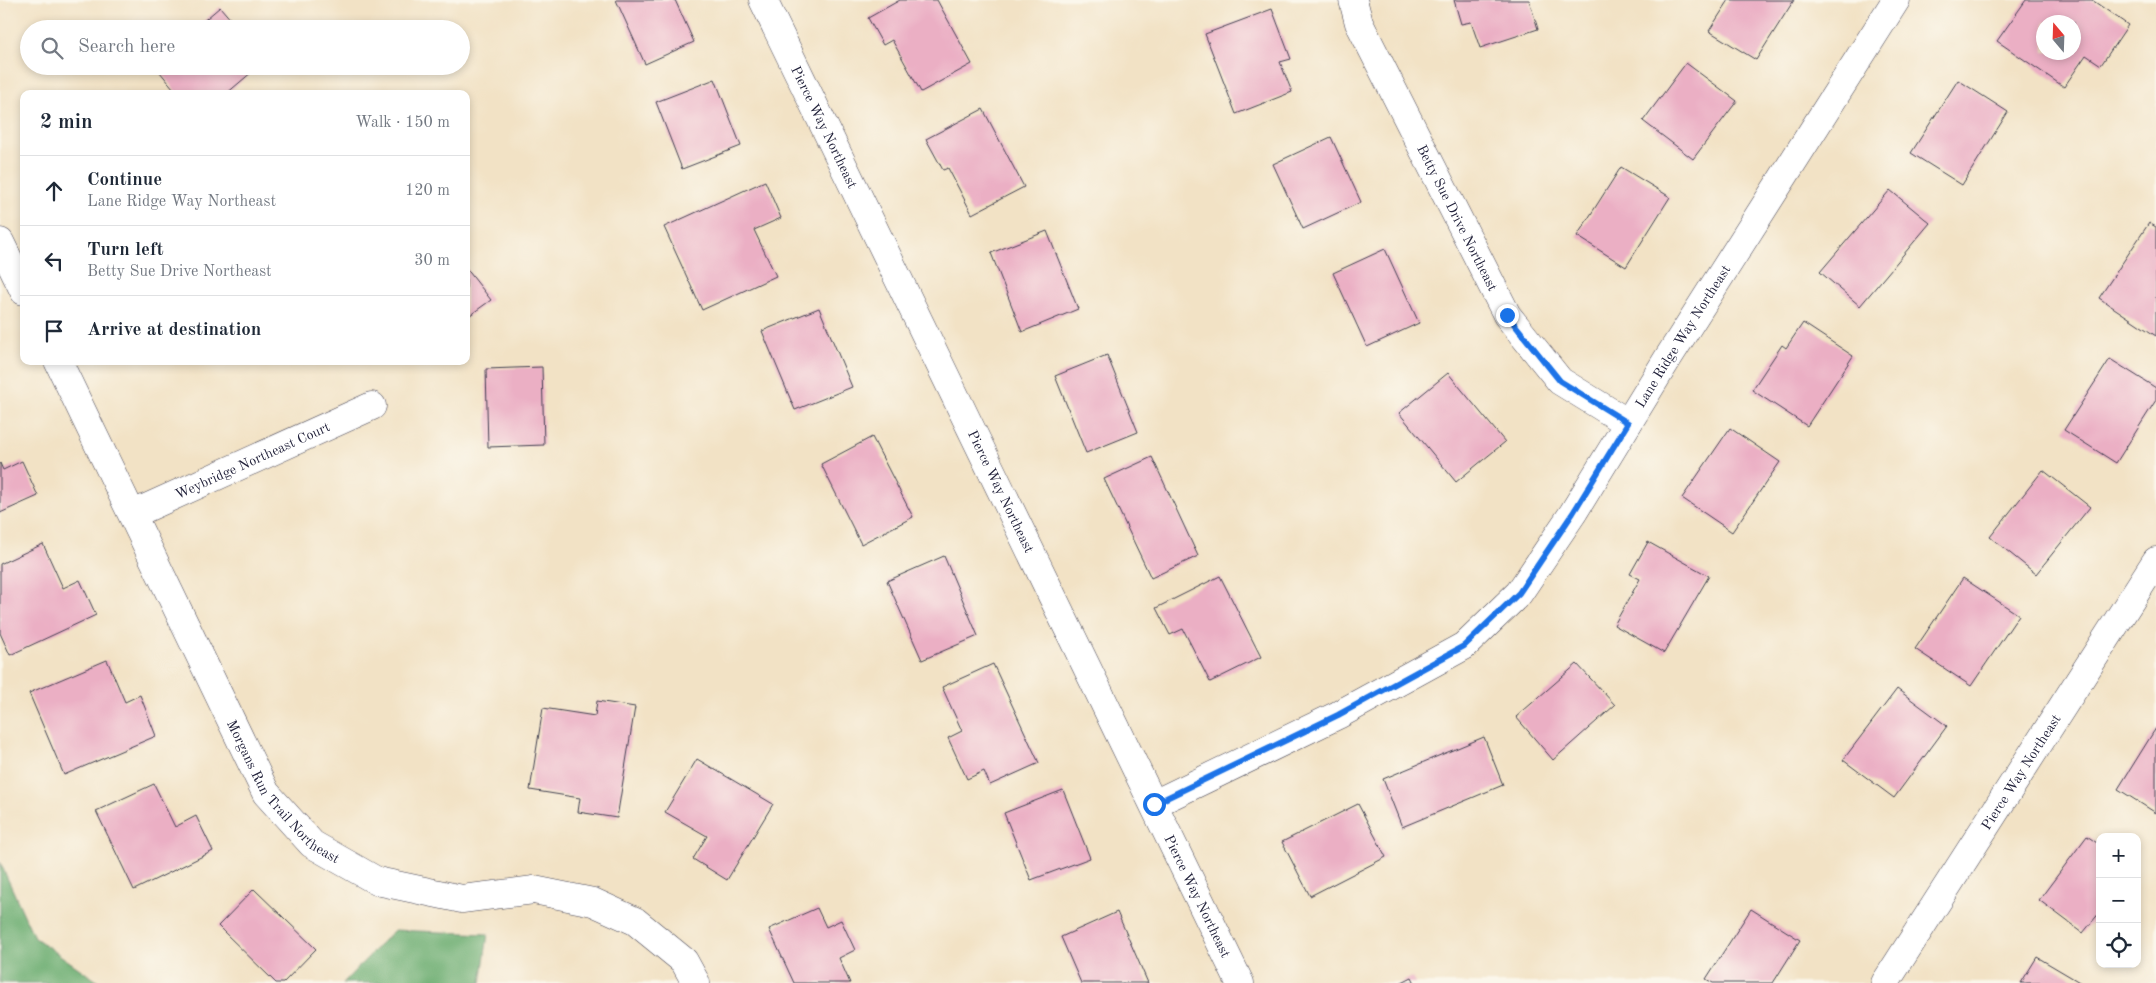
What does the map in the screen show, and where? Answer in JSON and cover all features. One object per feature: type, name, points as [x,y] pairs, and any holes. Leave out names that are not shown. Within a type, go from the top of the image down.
[{"type":"street","name":"Pierce Way Northeast","points":[[763,0],[1240,983]]},
{"type":"street","name":"Betty Sue Drive Northeast","points":[[1353,0],[1358,23],[1507,315],[1560,381],[1628,423]]},
{"type":"street","name":"Lane Ridge Way Northeast","points":[[1154,804],[1338,715],[1464,646],[1519,593],[1573,513],[1896,0]]},
{"type":"street","points":[[0,242],[20,283]]},
{"type":"street","name":"Morgans Run Trail Northeast","points":[[60,365],[266,793],[312,844],[377,881],[462,899],[534,890],[593,902],[635,921],[684,961],[696,983]]},
{"type":"street","name":"Weybridge Northeast Court","points":[[133,514],[372,406]]},
{"type":"street","name":"Pierce Way Northeast","points":[[1885,983],[2156,561]]},
{"type":"green space","points":[[0,862],[34,937],[100,983],[0,983]]},
{"type":"green space","points":[[394,930],[488,934],[481,983],[343,983]]},
{"type":"building","points":[[616,0],[675,0],[694,42],[645,64]]},
{"type":"building","points":[[900,0],[937,0],[972,64],[921,92],[892,40],[883,45],[868,18]]},
{"type":"building","points":[[1454,0],[1529,0],[1538,29],[1480,48],[1471,22],[1461,24]]},
{"type":"building","points":[[1729,0],[1794,0],[1756,60],[1709,31]]},
{"type":"building","points":[[2026,0],[2092,0],[2128,25],[2101,65],[2086,55],[2064,87],[1997,41]]},
{"type":"building","points":[[220,7],[231,20],[205,20]]},
{"type":"building","points":[[1272,9],[1291,59],[1280,62],[1292,92],[1236,114],[1205,34]]},
{"type":"building","points":[[1686,63],[1737,101],[1693,159],[1643,121]]},
{"type":"building","points":[[162,75],[248,75],[231,90],[175,90]]},
{"type":"building","points":[[715,79],[741,146],[682,169],[656,102]]},
{"type":"building","points":[[1958,80],[2008,112],[1962,185],[1911,153]]},
{"type":"building","points":[[983,109],[1024,187],[972,214],[948,168],[943,170],[926,139]]},
{"type":"building","points":[[1331,137],[1361,202],[1303,229],[1273,164]]},
{"type":"building","points":[[1621,167],[1670,197],[1626,267],[1577,236]]},
{"type":"building","points":[[765,181],[781,218],[754,230],[776,276],[702,310],[664,227]]},
{"type":"building","points":[[1890,190],[1930,223],[1860,306],[1820,272]]},
{"type":"building","points":[[2149,223],[2156,227],[2156,336],[2099,298]]},
{"type":"building","points":[[1047,231],[1078,309],[1022,332],[991,253]]},
{"type":"building","points":[[1385,249],[1419,323],[1367,347],[1333,273]]},
{"type":"building","points":[[470,273],[491,300],[470,315]]},
{"type":"building","points":[[819,308],[852,387],[795,410],[762,331]]},
{"type":"building","points":[[1803,323],[1853,356],[1807,426],[1752,390],[1782,345],[1786,348]]},
{"type":"building","points":[[1107,355],[1138,432],[1086,453],[1055,376]]},
{"type":"building","points":[[2110,359],[2156,388],[2156,400],[2116,463],[2064,430]]},
{"type":"building","points":[[542,367],[544,445],[488,447],[486,369]]},
{"type":"building","points":[[1448,373],[1505,442],[1456,482],[1399,413]]},
{"type":"building","points":[[1730,428],[1780,462],[1732,532],[1682,498]]},
{"type":"building","points":[[872,437],[913,517],[861,544],[821,464]]},
{"type":"building","points":[[1152,457],[1198,556],[1151,578],[1104,479]]},
{"type":"building","points":[[22,461],[38,496],[0,513],[0,463],[3,470]]},
{"type":"building","points":[[2043,470],[2090,507],[2036,574],[1990,537]]},
{"type":"building","points":[[1648,542],[1709,576],[1664,653],[1614,625],[1640,579],[1630,574]]},
{"type":"building","points":[[43,544],[63,588],[80,580],[96,615],[10,655],[0,633],[0,564]]},
{"type":"building","points":[[944,556],[978,636],[922,660],[887,581]]},
{"type":"building","points":[[1220,576],[1261,657],[1210,682],[1183,629],[1170,635],[1156,608]]},
{"type":"building","points":[[1963,578],[2019,615],[1971,686],[1915,649]]},
{"type":"building","points":[[107,660],[125,702],[140,695],[156,736],[64,775],[29,693]]},
{"type":"building","points":[[993,664],[1039,763],[990,785],[984,771],[967,779],[948,738],[962,731],[942,687]]},
{"type":"building","points":[[1577,664],[1615,705],[1553,760],[1516,717]]},
{"type":"building","points":[[1897,689],[1947,726],[1894,798],[1843,760]]},
{"type":"building","points":[[597,701],[635,707],[617,818],[578,812],[580,798],[530,790],[543,708],[595,716]]},
{"type":"building","points":[[2156,728],[2156,813],[2118,789]]},
{"type":"building","points":[[1484,737],[1503,785],[1402,827],[1383,779]]},
{"type":"building","points":[[697,759],[773,804],[727,880],[693,859],[707,836],[665,812]]},
{"type":"building","points":[[154,784],[175,827],[196,816],[213,851],[134,890],[96,811]]},
{"type":"building","points":[[1063,790],[1090,858],[1031,880],[1004,813]]},
{"type":"building","points":[[1358,804],[1386,857],[1310,896],[1282,842]]},
{"type":"building","points":[[2087,836],[2096,842],[2096,917],[2083,933],[2039,900]]},
{"type":"building","points":[[254,889],[316,949],[283,983],[276,983],[218,926]]},
{"type":"building","points":[[817,908],[826,927],[841,920],[855,950],[839,958],[850,983],[794,983],[769,929]]},
{"type":"building","points":[[1751,909],[1800,940],[1773,983],[1713,983],[1706,979]]},
{"type":"building","points":[[1117,912],[1148,983],[1081,983],[1061,937]]},
{"type":"building","points":[[2037,957],[2081,983],[2021,983]]},
{"type":"building","points":[[1412,977],[1415,983],[1400,983]]},
{"type":"route","points":[[1154,804],[1338,715],[1464,646],[1519,593],[1573,513],[1628,423],[1560,381],[1507,315]]}]
